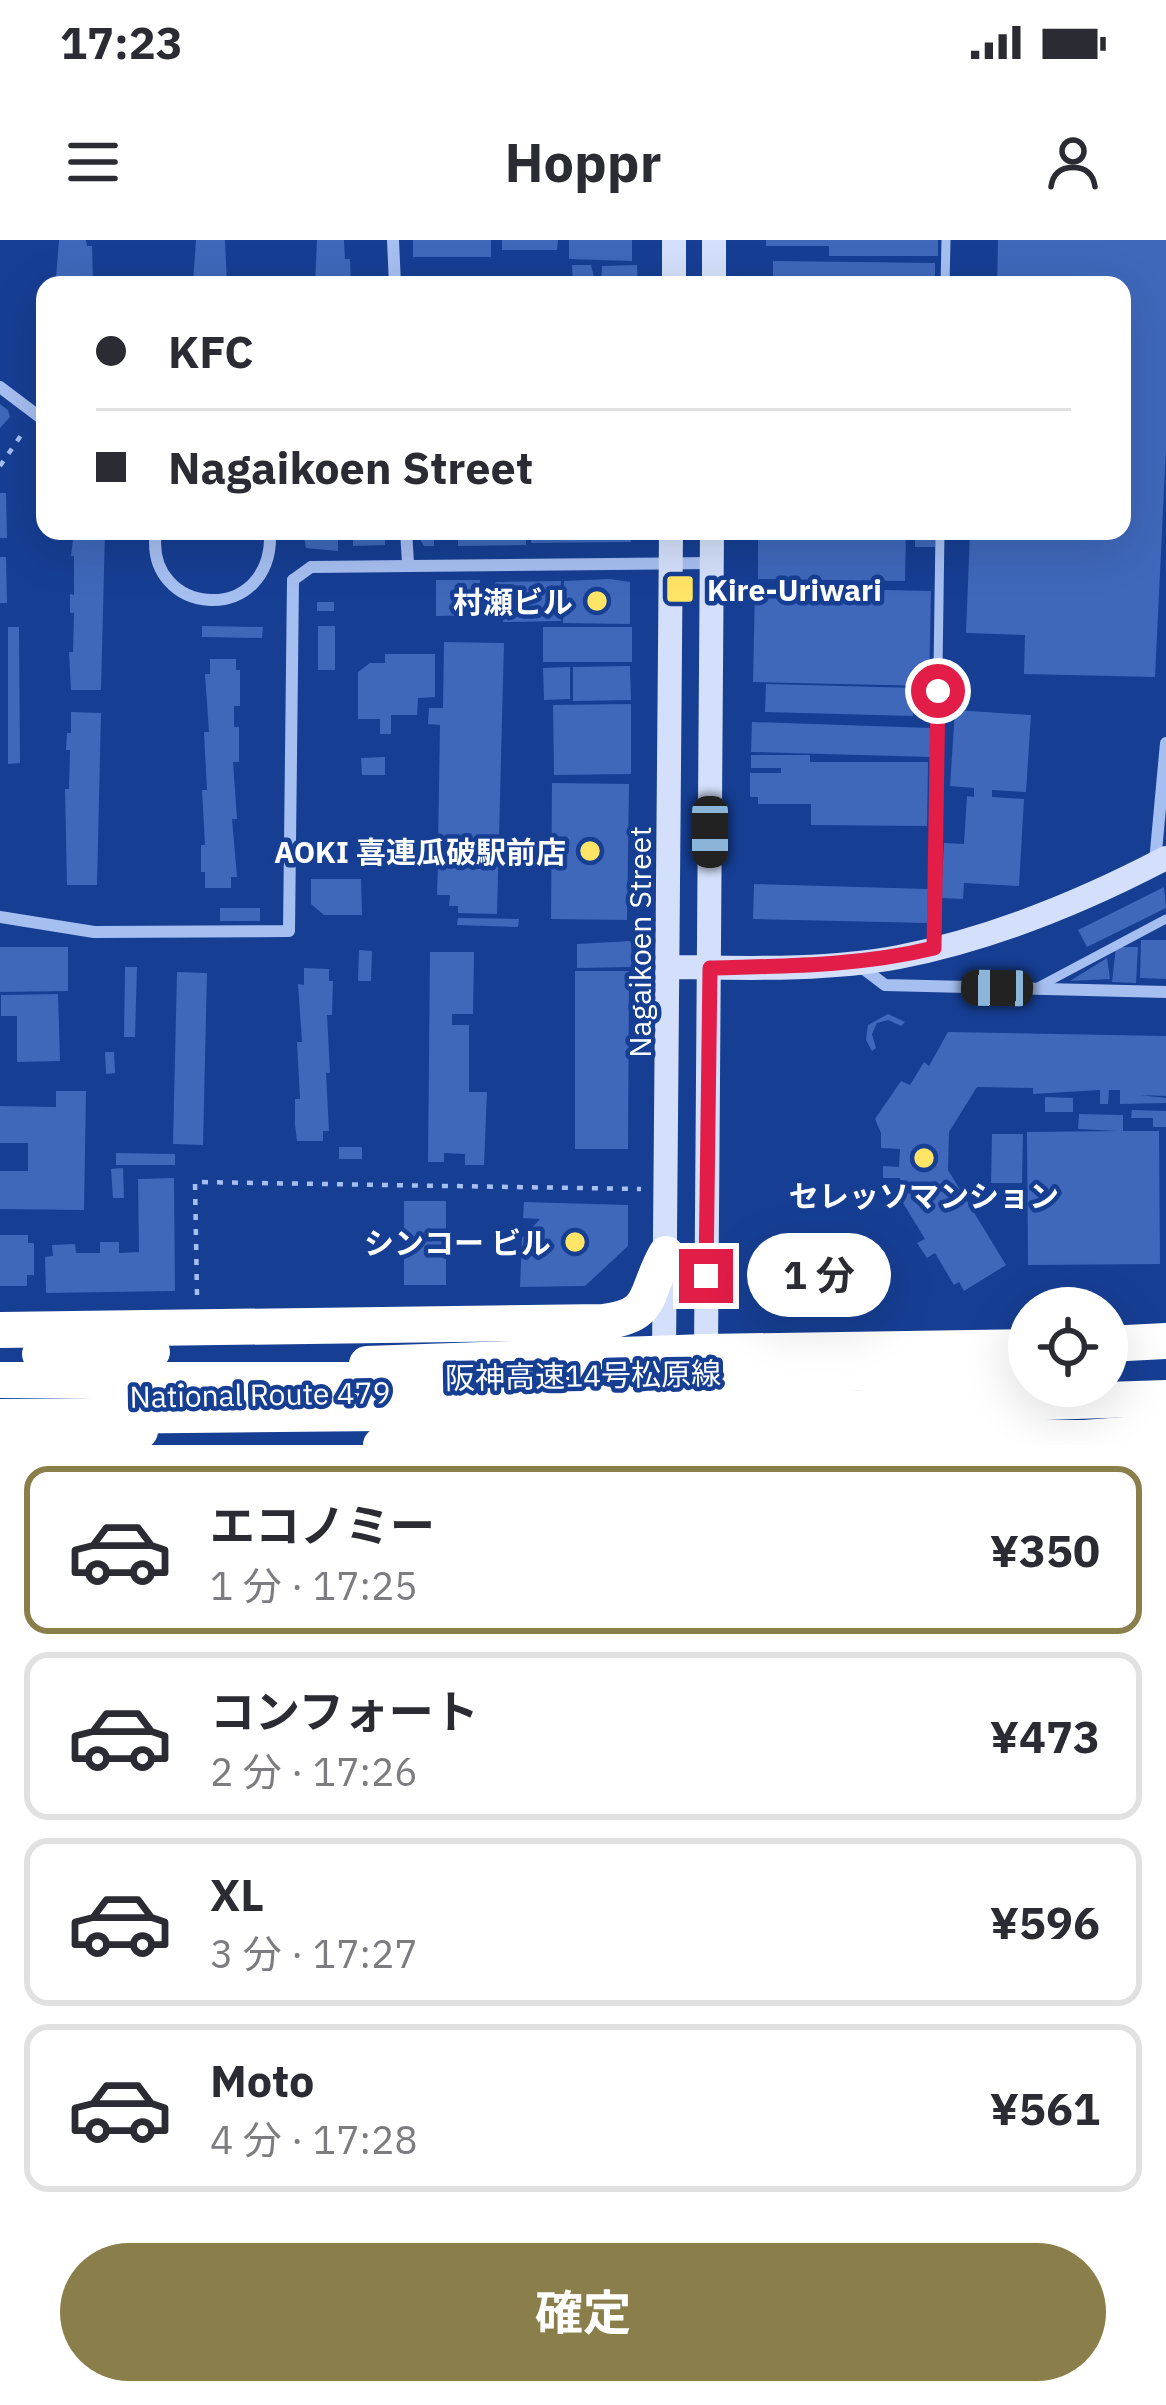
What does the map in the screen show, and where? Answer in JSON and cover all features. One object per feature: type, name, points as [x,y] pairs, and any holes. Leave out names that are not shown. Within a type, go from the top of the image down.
[{"type":"highway","points":[[0,1330],[631,1318],[645,1305],[666,1254]]},
{"type":"highway","points":[[1128,1344],[1166,1341]]},
{"type":"highway","points":[[0,1354],[530,1346],[599,1354]]},
{"type":"highway","name":"National Route 479","points":[[0,1367],[347,1365],[599,1354],[1008,1347]]},
{"type":"highway","points":[[704,1441],[706,1352]]},
{"type":"highway","points":[[664,1353],[664,1441]]},
{"type":"highway","points":[[1128,1367],[1166,1366]]},
{"type":"highway","name":"阪神高速14号松原線","points":[[0,1380],[414,1380],[1008,1370]]},
{"type":"highway","name":"阪神高速14号松原線","points":[[0,1417],[862,1408],[1166,1398]]},
{"type":"highway","name":"National Route 479","points":[[0,1439],[188,1429],[515,1426],[573,1441],[1084,1442],[1166,1432]]},
{"type":"highway","points":[[381,1445],[573,1441]]},
{"type":"main road","points":[[674,240],[674,276]]},
{"type":"main road","points":[[714,240],[714,276]]},
{"type":"main road","name":"Nagaikoen Street","points":[[664,1353],[671,540]]},
{"type":"main road","points":[[706,1352],[712,540]]},
{"type":"main road","points":[[670,967],[854,962],[934,948],[1066,904],[1161,860]]},
{"type":"street","points":[[393,240],[395,276]]},
{"type":"street","points":[[0,387],[36,414]]},
{"type":"street","points":[[155,540],[159,567],[168,581],[186,595],[222,601],[250,589],[264,572],[270,540]]},
{"type":"street","points":[[407,540],[408,563]]},
{"type":"street","points":[[293,580],[311,567],[408,563],[712,563]]},
{"type":"street","points":[[264,572],[293,580]]},
{"type":"street","points":[[0,917],[94,932],[290,931],[293,580]]},
{"type":"street","points":[[1161,860],[1166,743]]},
{"type":"street","points":[[854,962],[885,985],[1166,992]]},
{"type":"lane","points":[[945,276],[946,240]]},
{"type":"lane","points":[[934,948],[940,540]]},
{"type":"lane","points":[[1034,989],[1166,919]]},
{"type":"path","points":[[0,466],[36,422]]},
{"type":"path","points":[[198,1327],[195,1182],[641,1189]]},
{"type":"building","points":[[59,240],[86,240],[92,246],[93,276],[56,276]]},
{"type":"building","points":[[196,240],[225,240],[227,276],[193,276]]},
{"type":"building","points":[[317,240],[344,240],[351,276],[315,276]]},
{"type":"building","points":[[413,240],[491,240],[491,257],[413,257]]},
{"type":"building","points":[[502,240],[558,240],[557,250],[502,250]]},
{"type":"building","points":[[569,240],[632,240],[632,261],[569,259]]},
{"type":"building","points":[[766,240],[938,240],[938,256],[829,256],[829,246],[766,246]]},
{"type":"building","points":[[998,240],[1166,240],[1166,448],[1155,677],[1024,674],[1025,635],[966,633],[970,540],[1131,540],[1131,276],[997,276]]},
{"type":"building","points":[[773,261],[935,263],[935,276],[773,276]]},
{"type":"building","points":[[572,265],[591,265],[594,276],[573,276]]},
{"type":"building","points":[[637,265],[638,276],[601,276],[602,266]]},
{"type":"building","points":[[0,404],[10,417],[0,428]]},
{"type":"building","points":[[0,493],[6,493],[7,538],[0,538]]},
{"type":"building","points":[[73,540],[105,540],[101,690],[71,690]]},
{"type":"building","points":[[305,540],[338,540],[338,551],[306,548]]},
{"type":"building","points":[[353,540],[385,540],[385,545],[353,546]]},
{"type":"building","points":[[458,540],[526,540],[526,545],[458,546]]},
{"type":"building","points":[[531,540],[631,540],[631,542]]},
{"type":"building","points":[[758,540],[906,540],[905,581],[758,579]]},
{"type":"building","points":[[915,540],[935,540],[935,547],[915,547]]},
{"type":"building","points":[[0,557],[6,557],[7,603],[0,603]]},
{"type":"building","points":[[436,580],[480,580],[481,615],[436,616]]},
{"type":"building","points":[[561,581],[561,621],[503,622],[502,616],[493,616],[492,586],[496,582]]},
{"type":"building","name":"村瀬ビル","points":[[564,581],[630,582],[630,624],[563,623]]},
{"type":"building","points":[[755,587],[931,591],[929,686],[753,682]]},
{"type":"building","points":[[317,602],[334,602],[334,611],[317,611]]},
{"type":"building","points":[[202,626],[263,627],[262,638],[202,637]]},
{"type":"building","points":[[318,626],[335,626],[335,670],[318,670]]},
{"type":"building","points":[[8,627],[19,627],[20,763],[8,764]]},
{"type":"building","points":[[543,627],[632,627],[632,662],[543,662]]},
{"type":"building","points":[[444,642],[504,643],[497,914],[458,913],[458,906],[449,906],[450,895],[437,895],[438,863],[426,863],[426,847],[438,848],[440,725],[428,724],[429,708],[443,708]]},
{"type":"building","points":[[385,654],[435,654],[435,697],[418,698],[417,715],[391,715],[391,734],[380,734],[380,719],[358,719],[358,672],[370,663],[385,663]]},
{"type":"building","points":[[210,659],[236,659],[236,670],[240,670],[240,706],[234,706],[234,727],[239,727],[239,762],[233,762],[237,819],[232,819],[237,877],[231,877],[231,888],[205,888],[205,872],[201,872],[201,845],[205,845],[202,790],[207,790],[204,732],[209,732],[205,674],[210,674]]},
{"type":"building","points":[[630,666],[631,700],[573,701],[573,667]]},
{"type":"building","points":[[570,667],[570,699],[544,700],[543,668]]},
{"type":"building","points":[[766,684],[918,688],[918,697],[913,697],[913,716],[765,712]]},
{"type":"building","points":[[631,704],[631,774],[554,775],[553,705]]},
{"type":"building","points":[[955,710],[1031,715],[1026,792],[992,790],[992,797],[1024,799],[1019,886],[964,883],[963,899],[941,898],[944,843],[964,844],[967,796],[974,797],[974,788],[950,786]]},
{"type":"building","points":[[71,712],[101,713],[97,885],[67,885],[65,789],[69,789],[70,750],[66,750]]},
{"type":"building","points":[[752,722],[931,728],[931,757],[751,752]]},
{"type":"building","points":[[751,755],[810,755],[810,762],[928,762],[927,826],[811,825],[811,804],[758,804],[758,797],[750,797],[750,773],[781,773],[781,768],[751,768]]},
{"type":"building","points":[[385,757],[385,775],[362,775],[361,758]]},
{"type":"building","name":"AOKI 喜連瓜破駅前店","points":[[552,783],[629,784],[627,920],[551,919]]},
{"type":"building","points":[[311,879],[361,879],[362,915],[324,915],[311,904]]},
{"type":"building","points":[[754,884],[928,889],[927,923],[753,919]]},
{"type":"building","points":[[1164,887],[1166,908],[1087,947],[1078,930]]},
{"type":"building","points":[[220,908],[260,908],[260,921],[220,921]]},
{"type":"building","points":[[458,918],[519,919],[518,927],[457,925]]},
{"type":"building","points":[[1141,940],[1166,940],[1166,979],[1140,978]]},
{"type":"building","points":[[631,941],[632,967],[577,968],[577,944]]},
{"type":"building","points":[[0,947],[68,947],[68,991],[0,992]]},
{"type":"building","points":[[1116,947],[1138,947],[1136,983],[1112,982]]},
{"type":"building","points":[[359,950],[372,951],[371,981],[358,981]]},
{"type":"building","points":[[430,952],[474,952],[473,1014],[452,1014],[452,1025],[469,1025],[469,1092],[487,1092],[484,1165],[465,1165],[465,1154],[444,1153],[444,1162],[428,1162]]},
{"type":"building","points":[[1107,958],[1110,979],[1070,981]]},
{"type":"building","points":[[125,967],[137,967],[135,1037],[124,1037]]},
{"type":"building","points":[[304,968],[329,969],[329,981],[333,981],[332,1015],[327,1015],[329,1131],[323,1131],[323,1141],[297,1141],[295,1125],[295,1099],[300,1099],[297,1042],[302,1042],[298,984],[304,985]]},
{"type":"building","points":[[575,971],[629,971],[628,1149],[575,1149]]},
{"type":"building","points":[[177,972],[207,973],[203,1145],[173,1144]]},
{"type":"building","points":[[58,994],[60,1061],[17,1062],[17,1016],[1,1016],[1,995]]},
{"type":"building","points":[[888,1014],[905,1022],[901,1026],[888,1020],[877,1023],[872,1051],[866,1040],[868,1025]]},
{"type":"building","name":"セレッソマンション","points":[[948,1032],[1166,1036],[1166,1096],[1140,1095],[1166,1098],[1166,1103],[1120,1104],[1120,1090],[1109,1090],[1108,1104],[1100,1104],[1100,1090],[1033,1094],[1033,1088],[977,1087],[949,1132],[948,1170],[1006,1265],[964,1291],[959,1282],[954,1285],[935,1253],[927,1258],[917,1243],[925,1239],[900,1198],[900,1178],[883,1178],[883,1166],[899,1167],[900,1149],[881,1148],[875,1119],[901,1081],[910,1085],[924,1062],[929,1066]]},
{"type":"building","points":[[105,1052],[114,1052],[115,1073],[106,1074]]},
{"type":"building","points":[[56,1091],[86,1091],[84,1210],[0,1209],[0,1171],[28,1171],[28,1143],[0,1143],[0,1106],[56,1107]]},
{"type":"building","points":[[1045,1097],[1073,1098],[1073,1112],[1045,1112]]},
{"type":"building","points":[[1132,1110],[1166,1111],[1166,1127],[1153,1127],[1153,1118],[1131,1118]]},
{"type":"building","points":[[1079,1114],[1123,1115],[1123,1131],[1159,1131],[1160,1264],[1028,1265],[1027,1132],[1118,1131],[1078,1129]]},
{"type":"building","points":[[992,1134],[1023,1134],[1022,1183],[991,1183]]},
{"type":"building","points":[[339,1147],[362,1147],[362,1159],[339,1159]]},
{"type":"building","points":[[116,1153],[175,1154],[175,1165],[116,1165]]},
{"type":"building","points":[[123,1168],[124,1198],[113,1198],[111,1169]]},
{"type":"building","points":[[174,1178],[175,1291],[46,1293],[45,1257],[53,1256],[52,1245],[75,1244],[76,1253],[100,1253],[100,1242],[119,1242],[119,1253],[139,1252],[138,1179]]},
{"type":"building","points":[[404,1201],[446,1201],[446,1285],[404,1285]]},
{"type":"building","name":"シンコー ビル","points":[[524,1202],[628,1205],[628,1246],[585,1286],[520,1287],[522,1238],[540,1219],[523,1218]]},
{"type":"building","points":[[0,1235],[28,1235],[28,1243],[34,1243],[34,1275],[27,1275],[27,1286],[0,1286]]},
{"type":"place","name":"Kire-Uriwari","points":[[680,589]]},
{"type":"place","name":"村瀬ビル","points":[[597,601]]},
{"type":"place","name":"AOKI 喜連瓜破駅前店","points":[[590,851]]},
{"type":"place","name":"セレッソマンション","points":[[924,1158]]},
{"type":"place","name":"シンコー ビル","points":[[575,1242]]},
{"type":"route","points":[[706,1276],[710,968],[814,965],[897,957],[934,948],[938,691]]}]
